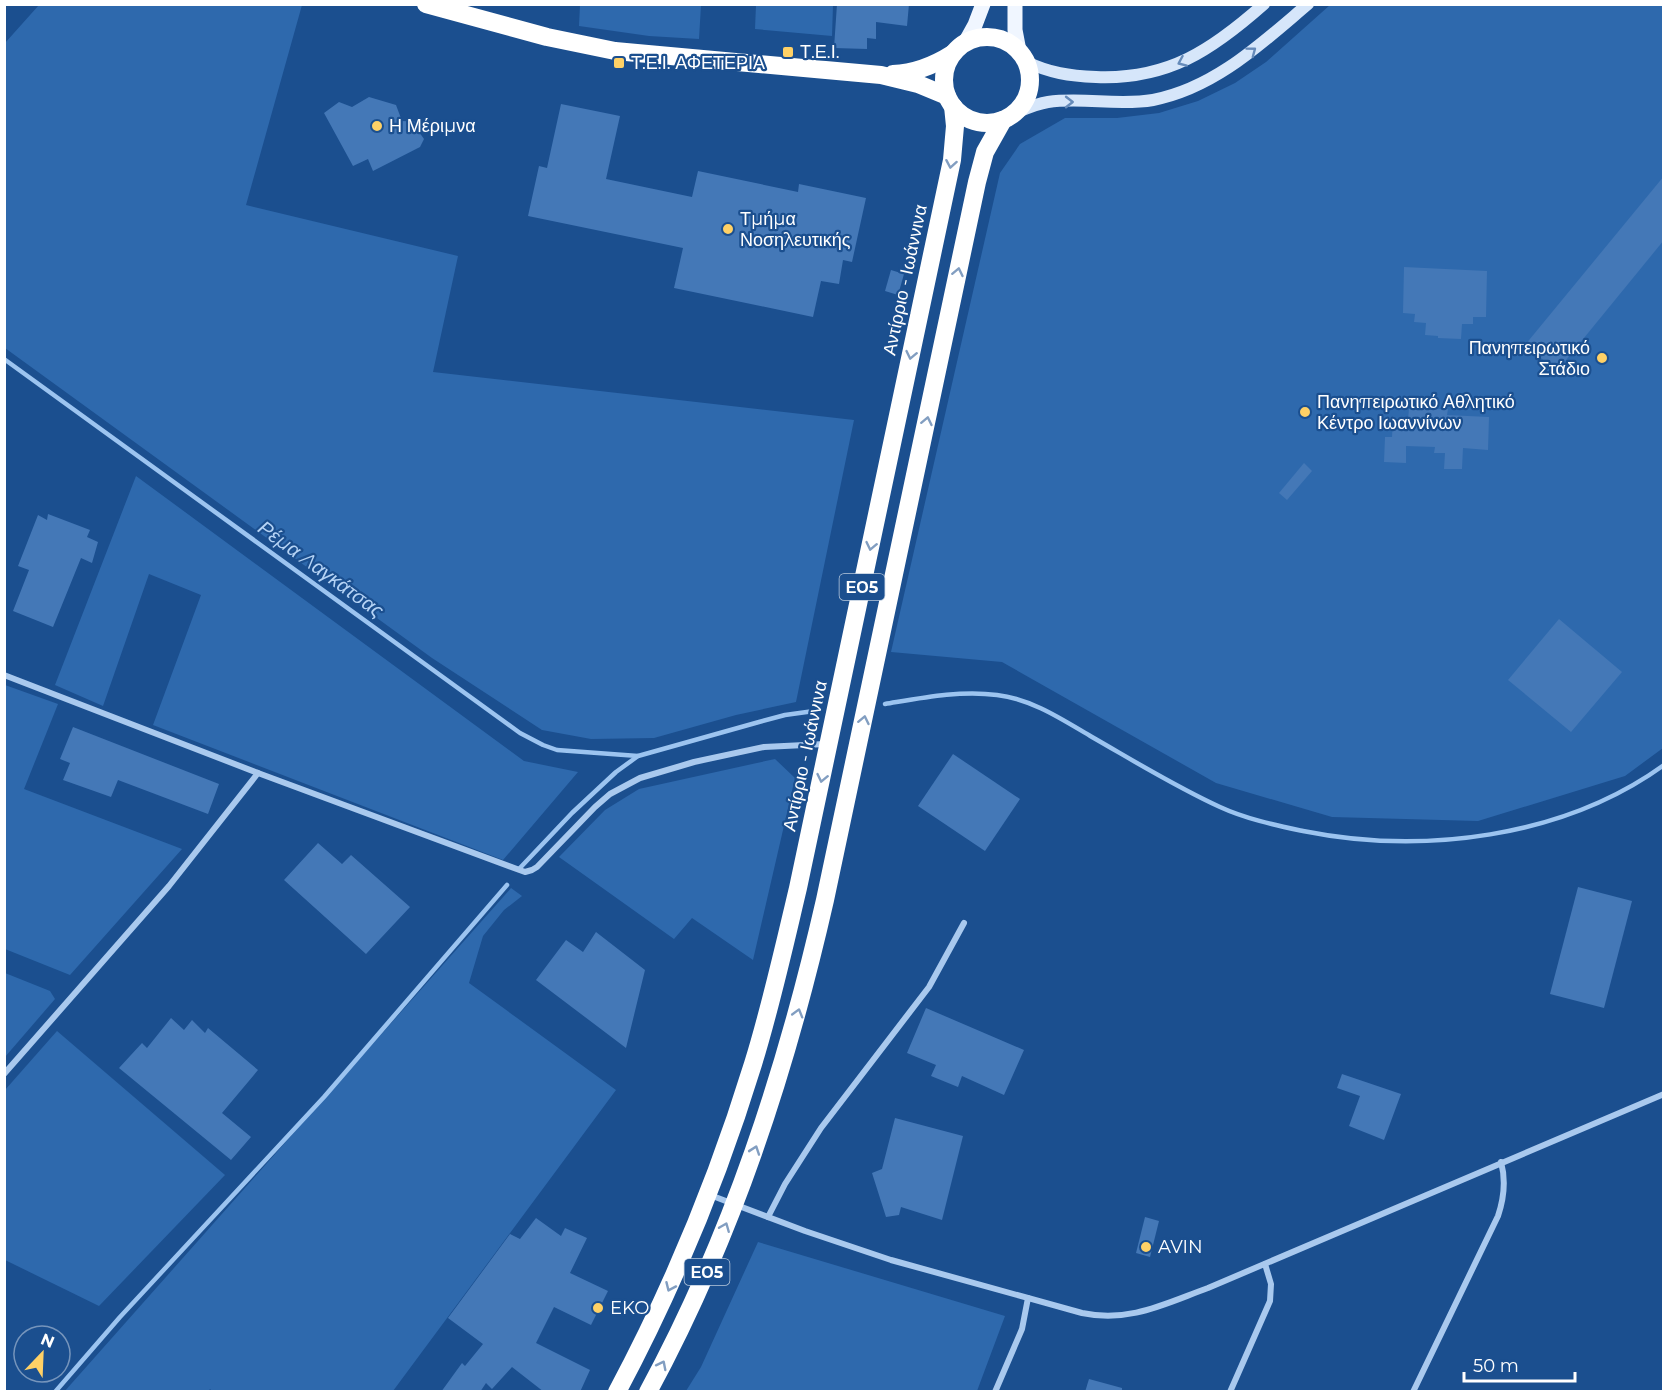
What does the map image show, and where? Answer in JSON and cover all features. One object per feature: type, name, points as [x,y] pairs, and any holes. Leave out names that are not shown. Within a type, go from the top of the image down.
[{"type":"highway","points":[[426,4],[547,38],[615,51],[881,75],[918,84],[950,101],[960,114],[981,123],[1008,117]]},
{"type":"highway","points":[[881,75],[921,70],[976,39],[999,39],[1010,44],[1022,56]]},
{"type":"highway","name":"ΕΟ5","points":[[950,101],[944,74],[959,49]]},
{"type":"highway","name":"ΕΟ5","points":[[648,1392],[697,1293],[755,1150],[808,975],[977,182],[986,152],[1008,117],[1021,105],[1027,95],[1029,72],[1022,56]]},
{"type":"highway","name":"Αντίρριο - Ιωάννινα","points":[[617,1392],[669,1289],[708,1194],[765,1022],[798,888],[952,160],[955,126],[950,101]]},
{"type":"main road","name":"ΕΟ5","points":[[959,49],[975,25],[983,4]]},
{"type":"main road","name":"ΕΟ5","points":[[1015,4],[1015,30],[1022,56]]},
{"type":"main road","points":[[1022,56],[1053,73],[1070,76],[1118,77],[1150,73],[1175,66],[1196,56],[1239,26],[1264,4]]},
{"type":"main road","points":[[1008,117],[1034,105],[1050,102],[1128,102],[1152,100],[1177,94],[1206,81],[1237,62],[1308,4]]},
{"type":"street","points":[[4,675],[258,773],[528,872],[537,867],[610,794],[639,778],[694,762],[764,747],[829,744]]},
{"type":"street","points":[[4,1074],[169,886],[258,773]]},
{"type":"street","points":[[768,1217],[785,1184],[821,1128],[929,987],[964,923]]},
{"type":"street","points":[[708,1194],[824,1238],[891,1260],[1091,1315],[1129,1316],[1208,1288],[1664,1094]]},
{"type":"street","points":[[1413,1392],[1498,1216],[1504,1194],[1501,1162]]},
{"type":"street","points":[[1230,1392],[1270,1301],[1271,1284],[1265,1263]]},
{"type":"street","points":[[995,1392],[1022,1329],[1028,1298]]},
{"type":"shaded area","points":[[39,5],[302,5],[246,205],[458,256],[433,372],[854,420],[796,702],[736,715],[654,738],[591,739],[542,730],[432,658],[5,348],[5,43]]},
{"type":"shaded area","points":[[580,5],[701,5],[699,39],[649,36],[579,26]]},
{"type":"shaded area","points":[[756,5],[833,5],[832,36],[755,29]]},
{"type":"shaded area","name":"Πανηπειρωτικό Αθλητικό Κέντρο Ιωαννίνων","points":[[1330,5],[1663,5],[1663,748],[1625,776],[1478,821],[1332,817],[1216,783],[1002,662],[891,652],[1000,173],[1020,144],[1065,118],[1117,118],[1159,113],[1198,101],[1235,83],[1266,62]]},
{"type":"shaded area","points":[[136,476],[524,761],[578,772],[503,860],[153,725],[201,595],[149,574],[103,706],[55,685]]},
{"type":"shaded area","points":[[5,685],[58,704],[24,789],[182,849],[70,975],[5,949]]},
{"type":"shaded area","points":[[775,759],[795,778],[753,960],[692,918],[674,939],[559,857],[605,810],[639,789]]},
{"type":"shaded area","points":[[511,888],[522,896],[504,910],[483,936],[469,983],[616,1090],[393,1391],[213,1392],[210,1389],[208,1392],[64,1392]]},
{"type":"shaded area","points":[[5,973],[50,991],[55,999],[5,1057]]},
{"type":"shaded area","points":[[57,1031],[225,1175],[99,1306],[5,1260],[5,1090]]},
{"type":"shaded area","points":[[758,1242],[1005,1316],[977,1391],[686,1391],[701,1367]]},
{"type":"building","points":[[837,4],[909,4],[907,26],[876,22],[876,39],[867,38],[867,49],[834,48]]},
{"type":"building","points":[[369,97],[396,105],[402,121],[420,122],[419,132],[424,139],[420,147],[373,171],[368,159],[353,166],[324,113],[339,102],[352,107]]},
{"type":"building","points":[[561,104],[620,116],[606,179],[692,197],[698,171],[798,192],[799,184],[866,198],[852,262],[843,260],[839,284],[821,281],[813,317],[674,288],[683,248],[528,216],[539,166],[547,168]]},
{"type":"building","points":[[1664,176],[1664,240],[1557,371],[1525,345]]},
{"type":"building","points":[[1404,267],[1487,271],[1486,317],[1473,317],[1473,324],[1462,324],[1461,339],[1425,335],[1426,323],[1414,322],[1415,314],[1403,313]]},
{"type":"building","points":[[891,270],[904,274],[898,295],[885,291]]},
{"type":"building","points":[[1409,409],[1448,409],[1447,415],[1489,417],[1488,450],[1463,448],[1462,469],[1444,469],[1445,453],[1434,453],[1435,447],[1406,446],[1406,463],[1384,462],[1385,437],[1392,437],[1393,418],[1408,419]]},
{"type":"building","points":[[1304,463],[1312,471],[1287,500],[1279,493]]},
{"type":"building","points":[[48,514],[90,530],[87,537],[98,542],[92,563],[81,558],[53,627],[13,611],[29,570],[18,566],[38,515],[47,520]]},
{"type":"building","points":[[1559,619],[1622,672],[1571,732],[1508,680]]},
{"type":"building","points":[[73,727],[219,784],[208,814],[118,780],[111,797],[63,780],[70,763],[60,759]]},
{"type":"building","points":[[953,754],[1020,799],[985,851],[918,806]]},
{"type":"building","points":[[318,843],[342,864],[351,855],[410,907],[366,954],[284,880]]},
{"type":"building","points":[[1578,887],[1632,901],[1604,1008],[1550,994]]},
{"type":"building","points":[[596,932],[645,970],[626,1048],[536,980],[566,940],[583,952]]},
{"type":"building","points":[[926,1008],[1024,1050],[1004,1095],[962,1076],[958,1087],[931,1076],[936,1065],[907,1053]]},
{"type":"building","points":[[171,1018],[184,1030],[192,1020],[205,1033],[208,1028],[258,1070],[222,1113],[251,1137],[231,1160],[119,1068],[142,1043],[147,1048]]},
{"type":"building","points":[[1342,1074],[1401,1094],[1384,1140],[1349,1126],[1360,1096],[1337,1088]]},
{"type":"building","points":[[895,1118],[963,1136],[942,1220],[901,1207],[899,1215],[886,1217],[872,1173],[882,1169]]},
{"type":"building","points":[[1145,1217],[1159,1221],[1150,1257],[1136,1253]]},
{"type":"building","points":[[536,1218],[561,1236],[565,1228],[587,1238],[570,1273],[608,1291],[591,1325],[554,1307],[536,1343],[590,1370],[580,1392],[544,1392],[512,1367],[492,1389],[486,1383],[480,1392],[441,1392],[462,1363],[465,1366],[483,1344],[448,1318],[510,1234],[520,1239]]},
{"type":"building","points":[[1089,1379],[1122,1388],[1122,1392],[1085,1392]]},
{"type":"waterway","name":"Ρέμα Λαγκάτσας","points":[[4,359],[520,733],[557,750],[638,756]]},
{"type":"waterway","points":[[885,704],[969,693],[1010,697],[1058,717],[1171,782],[1230,811],[1303,831],[1349,838],[1395,841],[1443,840],[1490,834],[1537,824],[1582,809],[1624,790],[1664,765]]},
{"type":"waterway","points":[[519,869],[572,813],[616,772],[638,756],[785,715],[814,711]]},
{"type":"waterway","points":[[55,1392],[120,1317],[324,1097],[507,885]]},
{"type":"place","name":"Τ.Ε.Ι.","points":[[788,52]]},
{"type":"place","name":"Τ.Ε.Ι. ΑΦΕΤΕΡΙΑ","points":[[619,63]]},
{"type":"place","name":"Η Μέριμνα","points":[[377,126]]},
{"type":"place","name":"Τμήμα Νοσηλευτικής","points":[[728,229]]},
{"type":"place","name":"Πανηπειρωτικό Στάδιο","points":[[1602,358]]},
{"type":"place","name":"Πανηπειρωτικό Αθλητικό Κέντρο Ιωαννίνων","points":[[1305,412]]},
{"type":"place","name":"AVIN","points":[[1146,1247]]},
{"type":"place","name":"EKO","points":[[598,1308]]}]
